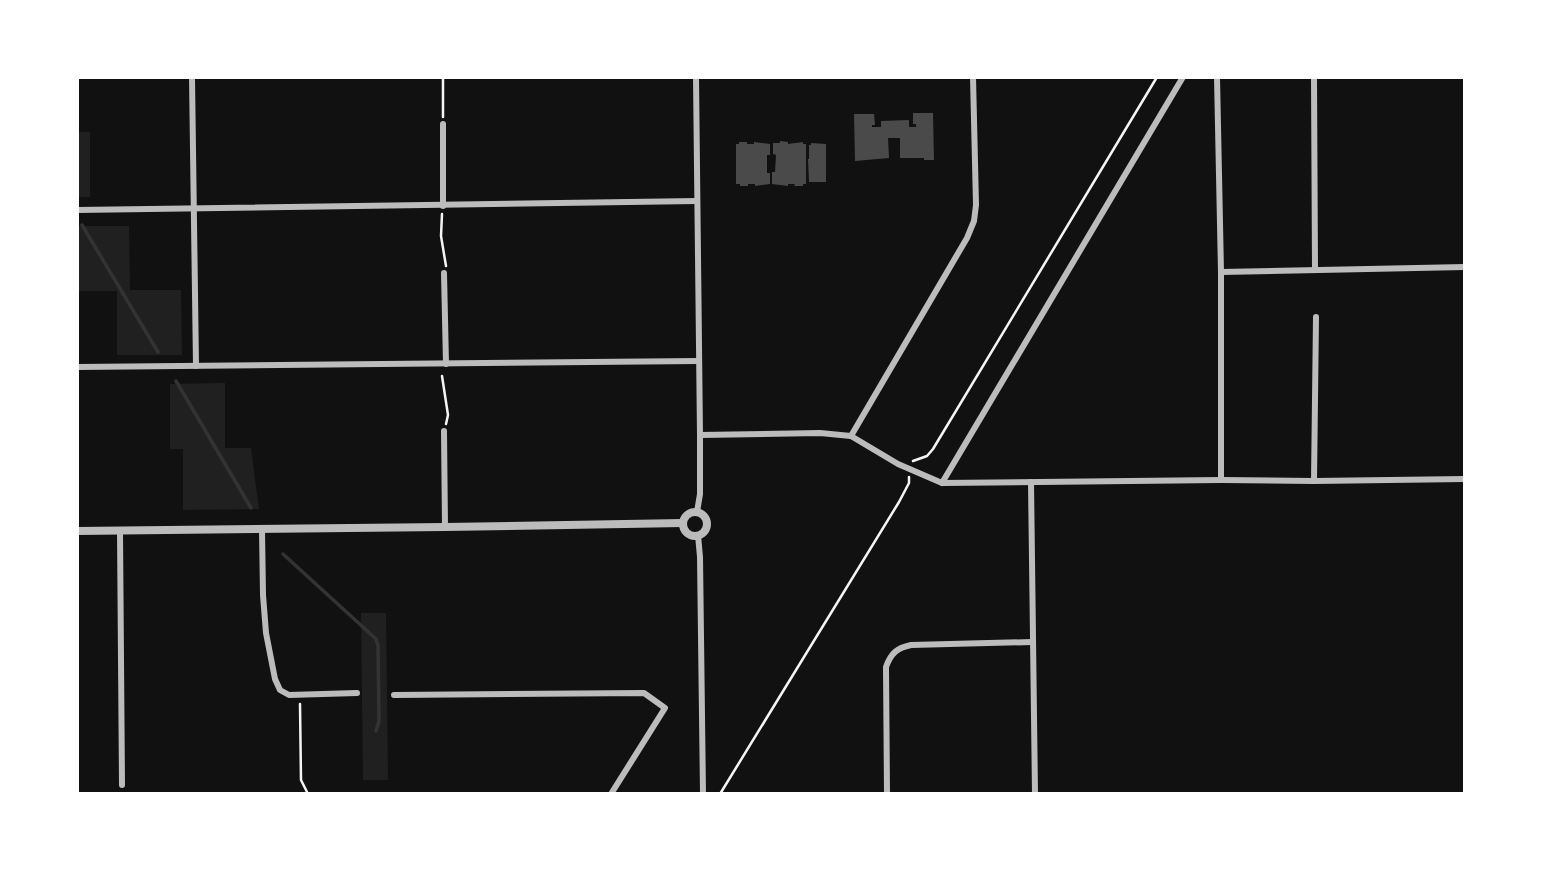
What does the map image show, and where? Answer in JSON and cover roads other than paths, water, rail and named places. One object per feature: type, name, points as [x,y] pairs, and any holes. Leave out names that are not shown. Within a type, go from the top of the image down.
[{"type":"street","points":[[192,77],[196,366]]},
{"type":"street","points":[[696,77],[700,435],[700,494],[697,512]]},
{"type":"street","points":[[851,436],[967,238],[974,221],[974,77]]},
{"type":"street","points":[[942,483],[1184,77]]},
{"type":"street","points":[[1217,77],[1221,480]]},
{"type":"street","points":[[1314,77],[1315,270]]},
{"type":"street","points":[[443,124],[443,206]]},
{"type":"street","points":[[77,210],[697,201]]},
{"type":"street","points":[[1221,272],[1465,267]]},
{"type":"street","points":[[444,273],[446,364]]},
{"type":"street","points":[[1314,481],[1316,317]]},
{"type":"street","points":[[77,367],[699,361]]},
{"type":"street","points":[[444,430],[445,527]]},
{"type":"street","points":[[700,435],[820,433],[851,436],[898,464],[942,483],[1465,479]]},
{"type":"street","points":[[1031,482],[1035,794]]},
{"type":"street","points":[[693,512],[704,516],[707,523],[705,531],[698,535],[687,533],[683,523],[686,515],[693,512]]},
{"type":"street","points":[[77,531],[683,523]]},
{"type":"street","points":[[262,530],[265,621],[275,679],[280,690],[289,695],[356,693]]},
{"type":"street","points":[[120,531],[122,785]]},
{"type":"street","points":[[698,535],[704,794]]},
{"type":"street","points":[[887,794],[886,667],[890,656],[899,648],[911,645],[1032,642]]},
{"type":"street","points":[[394,695],[644,693],[665,708],[611,794]]},
{"type":"waterway","points":[[82,225],[158,352]]},
{"type":"waterway","points":[[176,381],[251,508]]},
{"type":"waterway","points":[[283,554],[376,639],[379,721],[376,731]]}]
